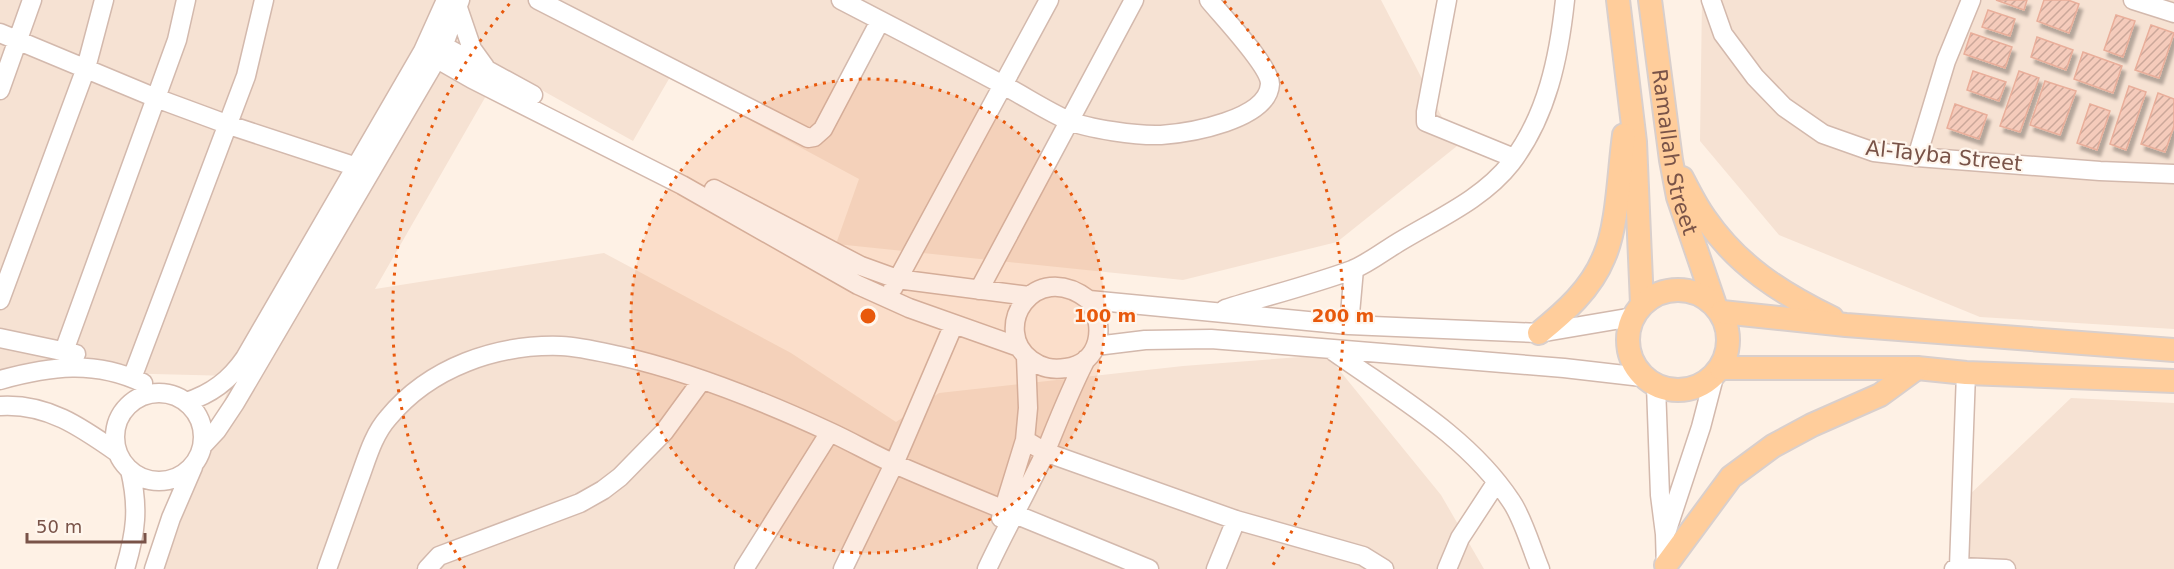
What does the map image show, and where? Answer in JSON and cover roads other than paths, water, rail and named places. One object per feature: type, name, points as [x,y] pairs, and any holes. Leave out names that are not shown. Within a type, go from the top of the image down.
[{"type":"main road","name":"Ramallah Street","points":[[1618,0],[1635,142],[1637,311]]},
{"type":"main road","name":"Ramallah Street","points":[[1650,0],[1671,160],[1684,219],[1718,307]]},
{"type":"main road","points":[[1539,333],[1565,312],[1589,284],[1604,258],[1611,234],[1629,89]]},
{"type":"main road","points":[[1671,160],[1704,217],[1731,250],[1757,274],[1792,299],[1846,325]]},
{"type":"main road","points":[[1718,307],[1727,326],[1728,339],[1726,353],[1718,372],[1702,385],[1688,389],[1675,390],[1649,382],[1632,360],[1629,330],[1637,311],[1654,296],[1680,290],[1696,293],[1718,307],[1846,325],[2174,350]]},
{"type":"main road","points":[[1718,372],[1917,368],[1966,373],[2174,381]]},
{"type":"main road","points":[[1666,567],[1731,477],[1773,446],[1812,425],[1880,395],[1917,368]]},
{"type":"street","points":[[0,90],[32,0]]},
{"type":"street","points":[[0,300],[86,68],[104,0]]},
{"type":"street","points":[[64,351],[177,40],[186,0]]},
{"type":"street","points":[[132,378],[229,125],[246,76],[264,0]]},
{"type":"street","points":[[538,0],[808,138],[814,137],[822,129],[880,21]]},
{"type":"street","points":[[841,0],[1068,121],[1140,134],[1162,135],[1206,127],[1245,116],[1260,104],[1267,94],[1270,84],[1268,74],[1209,0]]},
{"type":"street","points":[[888,298],[1050,0]]},
{"type":"street","points":[[979,290],[1134,0]]},
{"type":"street","points":[[1447,0],[1426,112],[1426,123],[1514,158]]},
{"type":"street","points":[[1218,312],[1354,269],[1468,201],[1491,184],[1514,158],[1535,122],[1551,80],[1561,39],[1565,0]]},
{"type":"street","name":"Al-Tayba Street","points":[[1711,0],[1723,34],[1755,77],[1784,107],[1823,134],[1874,152],[1917,157],[2100,171],[2174,174]]},
{"type":"street","points":[[1917,157],[1946,61],[1971,0]]},
{"type":"street","points":[[2133,0],[2174,14]]},
{"type":"street","points":[[154,569],[171,518],[203,445],[217,430],[235,403],[433,49],[455,3]]},
{"type":"street","points":[[455,3],[472,49],[490,73]]},
{"type":"street","points":[[0,33],[156,98],[364,170]]},
{"type":"street","points":[[433,49],[490,73],[861,266],[897,279],[1029,296]]},
{"type":"street","points":[[433,49],[472,79],[682,185],[858,285],[1023,352],[1040,366],[1056,370],[1072,368],[1091,353],[1145,340],[1211,339],[1564,368],[1649,382],[1665,534],[1666,567]]},
{"type":"street","points":[[186,402],[222,385],[238,368],[422,83],[433,49]]},
{"type":"street","points":[[422,83],[451,76],[472,79]]},
{"type":"street","points":[[1349,325],[1354,269]]},
{"type":"street","points":[[987,569],[1010,511],[1025,440],[1028,408],[1023,352],[1015,334],[1016,320],[1020,307],[1029,296],[1043,288],[1060,285],[1076,290],[1089,300],[1096,310],[1099,334],[1068,393],[1045,452],[1010,511]]},
{"type":"street","points":[[1089,300],[1349,325],[1539,333],[1637,311]]},
{"type":"street","points":[[843,569],[894,464],[954,324]]},
{"type":"street","points":[[0,338],[64,351],[94,360],[109,370]]},
{"type":"street","points":[[327,569],[372,445],[387,419],[404,402],[429,382],[454,367],[476,358],[499,352],[562,346],[649,363],[702,380],[830,432],[894,464],[1149,569]]},
{"type":"street","points":[[1331,350],[1456,440],[1480,463],[1513,502],[1540,569]]},
{"type":"street","points":[[0,380],[47,368],[78,366],[109,370],[186,402],[193,409],[202,426],[203,445]]},
{"type":"street","points":[[1665,534],[1718,372]]},
{"type":"street","points":[[1966,373],[1957,568],[2006,569]]},
{"type":"street","points":[[427,569],[439,556],[580,503],[603,490],[620,477],[664,432],[702,380]]},
{"type":"street","points":[[118,453],[115,433],[122,413],[128,405],[146,395],[167,394]]},
{"type":"street","points":[[0,406],[22,406],[55,414],[80,427],[118,453],[130,470],[134,487],[136,518],[125,569]]},
{"type":"street","points":[[744,569],[830,432]]},
{"type":"street","points":[[1025,440],[1045,452],[1236,520],[1363,556],[1384,569]]},
{"type":"street","points":[[130,470],[148,480],[169,480],[188,471],[195,464]]},
{"type":"street","points":[[1447,569],[1460,538],[1496,483]]},
{"type":"street","points":[[1216,569],[1236,520]]}]
